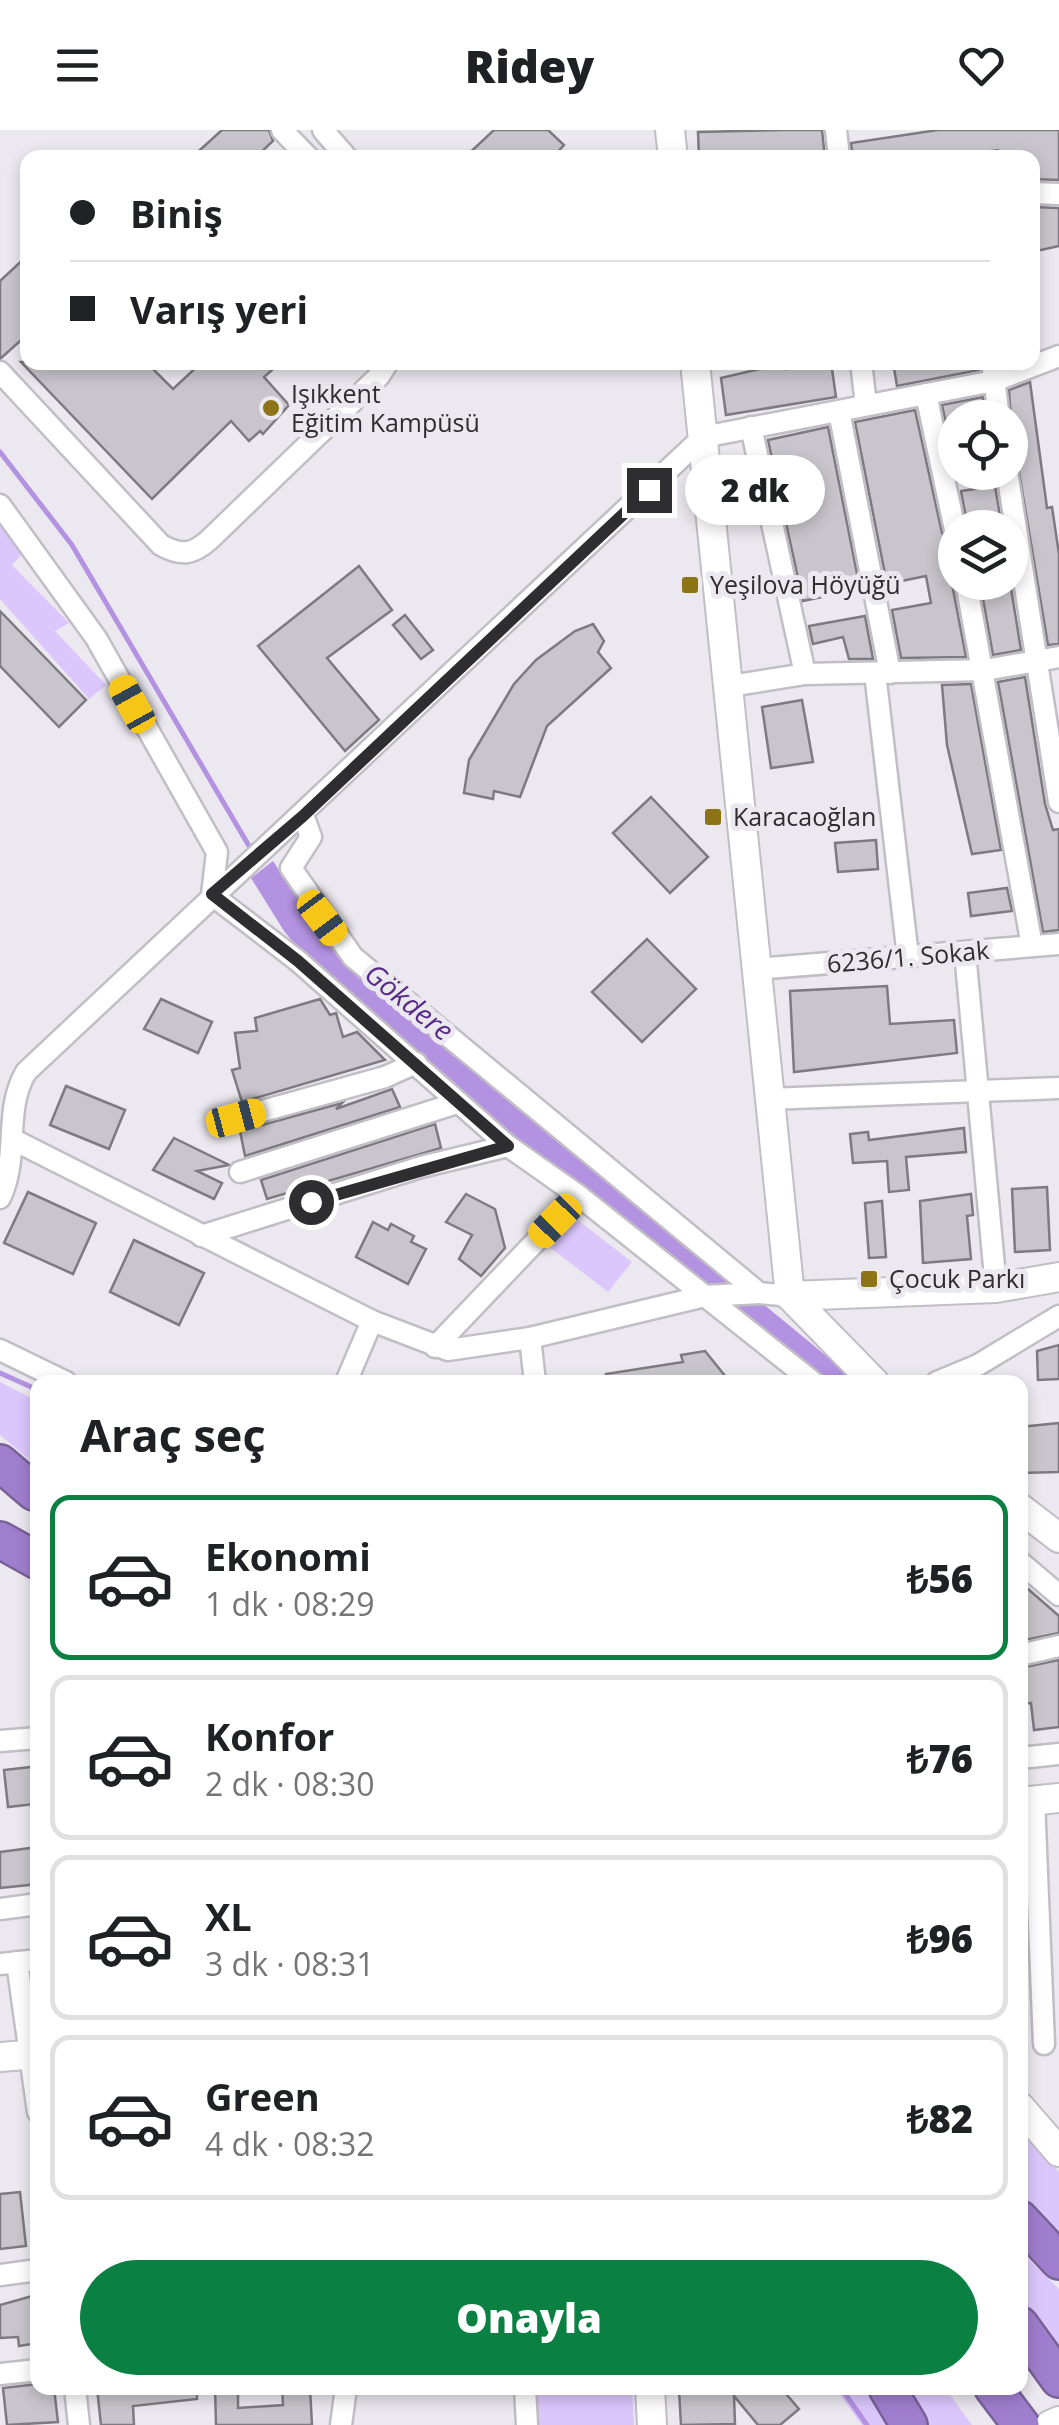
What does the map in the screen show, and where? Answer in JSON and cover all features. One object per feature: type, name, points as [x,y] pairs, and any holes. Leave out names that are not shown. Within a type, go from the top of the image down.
[{"type":"highway","points":[[0,1463],[30,1488]]},
{"type":"highway","points":[[0,1474],[30,1490]]},
{"type":"highway","points":[[0,1540],[30,1557]]},
{"type":"highway","points":[[1028,2228],[1059,2261]]},
{"type":"highway","points":[[1028,2336],[1059,2378]]},
{"type":"highway","points":[[891,2395],[909,2425]]},
{"type":"street","points":[[282,130],[301,150]]},
{"type":"street","points":[[322,130],[340,150]]},
{"type":"street","points":[[836,132],[858,130]]},
{"type":"street","points":[[0,372],[161,545],[176,553],[195,552],[209,540],[383,370]]},
{"type":"street","points":[[696,370],[790,1296],[867,1375]]},
{"type":"street","points":[[862,370],[866,406]]},
{"type":"street","points":[[0,1198],[10,1176],[13,1094],[26,1072],[703,437],[926,394],[993,372],[997,400]]},
{"type":"street","points":[[926,394],[951,510]]},
{"type":"street","points":[[839,411],[882,673],[908,956]]},
{"type":"street","points":[[750,428],[805,674]]},
{"type":"street","points":[[1011,490],[1049,658],[1059,802]]},
{"type":"street","points":[[0,504],[96,638],[217,852],[212,894]]},
{"type":"street","points":[[970,600],[1032,946]]},
{"type":"street","points":[[730,686],[805,674],[985,670],[1049,658]]},
{"type":"street","points":[[303,816],[310,837],[290,868],[352,957],[759,1294]]},
{"type":"street","points":[[212,894],[416,1062],[456,1103],[508,1146],[579,1196],[805,1375]]},
{"type":"street","name":"6236/1. Sokak","points":[[757,969],[1059,944]]},
{"type":"street","points":[[965,952],[996,1288]]},
{"type":"street","points":[[236,1118],[385,1077],[416,1062]]},
{"type":"street","points":[[768,1099],[1059,1088]]},
{"type":"street","points":[[240,1172],[456,1103]]},
{"type":"street","points":[[14,1140],[372,1321],[436,1347],[475,1349],[705,1296],[996,1288],[1059,1277]]},
{"type":"street","points":[[201,1236],[421,1167],[508,1146]]},
{"type":"street","points":[[436,1347],[579,1196]]},
{"type":"street","points":[[978,1374],[1059,1316]]},
{"type":"street","points":[[349,1375],[372,1321]]},
{"type":"street","points":[[530,1338],[534,1375]]},
{"type":"street","points":[[0,1350],[52,1375]]},
{"type":"street","points":[[1028,1514],[1059,1538]]},
{"type":"street","points":[[1028,1569],[1059,1595]]},
{"type":"street","points":[[1028,1652],[1059,1646]]},
{"type":"street","points":[[0,1741],[30,1739]]},
{"type":"street","points":[[1028,1757],[1059,1754]]},
{"type":"street","points":[[1038,1800],[1050,1963],[1044,2044]]},
{"type":"street","points":[[0,1908],[30,1905]]},
{"type":"street","points":[[18,1962],[30,2036]]},
{"type":"street","points":[[0,2057],[30,2054]]},
{"type":"street","points":[[1028,2117],[1059,2152]]},
{"type":"street","points":[[0,2275],[30,2271]]},
{"type":"street","points":[[0,2374],[30,2371]]},
{"type":"street","points":[[76,2395],[79,2425]]},
{"type":"street","points":[[341,2425],[345,2395]]},
{"type":"street","points":[[526,2395],[528,2425]]},
{"type":"street","points":[[650,2395],[652,2425]]},
{"type":"street","points":[[1050,2425],[1059,2420]]},
{"type":"shaded area","points":[[0,519],[21,555],[12,565],[69,623],[55,631],[106,685],[89,699],[0,599]]},
{"type":"shaded area","points":[[273,861],[310,917],[350,964],[849,1375],[812,1375],[513,1136],[318,973],[284,931],[251,878]]},
{"type":"shaded area","points":[[575,1218],[632,1262],[608,1292],[551,1248]]},
{"type":"shaded area","points":[[0,1382],[30,1397],[30,1460],[0,1435]]},
{"type":"shaded area","points":[[1028,2135],[1059,2172],[1059,2248],[1028,2215]]},
{"type":"shaded area","points":[[1028,2259],[1059,2289],[1059,2358],[1028,2315]]},
{"type":"shaded area","points":[[534,2395],[632,2395],[634,2425],[536,2425]]},
{"type":"shaded area","points":[[840,2395],[877,2395],[895,2425],[862,2425]]},
{"type":"shaded area","points":[[903,2395],[950,2395],[972,2425],[922,2425]]},
{"type":"building","points":[[222,130],[269,130],[273,141],[263,150],[200,150]]},
{"type":"building","points":[[494,130],[548,130],[564,145],[559,150],[473,150]]},
{"type":"building","points":[[822,130],[824,150],[699,150],[698,132]]},
{"type":"building","points":[[938,130],[1059,130],[1059,180],[1040,179],[1040,150],[852,150],[851,143]]},
{"type":"building","points":[[1040,207],[1059,208],[1059,246],[1040,250]]},
{"type":"building","points":[[20,262],[20,341],[0,359],[0,281]]},
{"type":"building","points":[[29,370],[154,370],[173,389],[193,370],[272,370],[264,377],[289,405],[263,434],[260,431],[249,441],[231,421],[152,499]]},
{"type":"building","points":[[755,370],[832,370],[836,397],[726,415],[721,378]]},
{"type":"building","points":[[894,370],[979,370],[897,386]]},
{"type":"building","points":[[1030,382],[1047,508],[1052,507],[1059,554],[1059,644],[1048,645],[1022,490],[1028,490],[1028,400],[1010,400],[1009,390]]},
{"type":"building","points":[[915,410],[938,515],[938,600],[955,600],[966,657],[901,658],[892,610],[931,603],[926,576],[887,584],[855,422]]},
{"type":"building","points":[[828,427],[860,589],[803,601],[768,440]]},
{"type":"building","points":[[996,490],[999,510],[965,510],[961,491]]},
{"type":"building","points":[[359,566],[392,610],[327,658],[379,720],[345,751],[258,646]]},
{"type":"building","points":[[983,600],[1013,600],[1021,650],[993,655]]},
{"type":"building","points":[[0,611],[86,700],[59,727],[0,666]]},
{"type":"building","points":[[405,615],[433,650],[421,659],[393,625]]},
{"type":"building","points":[[865,616],[873,659],[849,659],[843,637],[813,644],[809,626]]},
{"type":"building","points":[[593,624],[604,641],[598,652],[611,668],[547,726],[520,797],[494,791],[493,799],[464,793],[469,760],[514,684],[536,660],[575,631]]},
{"type":"building","points":[[1025,677],[1045,804],[1053,830],[1059,829],[1059,930],[1043,932],[998,682]]},
{"type":"building","points":[[971,684],[1001,850],[972,854],[947,745],[942,685]]},
{"type":"building","points":[[802,700],[813,762],[771,768],[762,707]]},
{"type":"building","points":[[651,797],[708,857],[670,893],[613,833]]},
{"type":"building","points":[[876,840],[878,869],[838,872],[835,843]]},
{"type":"building","points":[[1007,888],[1012,911],[971,916],[968,893]]},
{"type":"building","points":[[647,939],[696,989],[642,1042],[592,992]]},
{"type":"building","points":[[887,986],[890,1024],[954,1020],[957,1053],[794,1072],[790,991]]},
{"type":"building","points":[[161,999],[212,1022],[198,1053],[144,1029]]},
{"type":"building","points":[[320,999],[330,1015],[336,1013],[343,1037],[357,1032],[385,1060],[242,1102],[232,1070],[240,1068],[235,1033],[257,1031],[255,1018]]},
{"type":"building","points":[[66,1086],[125,1110],[109,1149],[50,1125]]},
{"type":"building","points":[[392,1089],[400,1107],[245,1156],[240,1131],[342,1103],[336,1109]]},
{"type":"building","points":[[435,1124],[441,1148],[267,1199],[261,1180]]},
{"type":"building","points":[[964,1128],[966,1152],[906,1157],[909,1190],[889,1192],[887,1161],[853,1163],[850,1134],[868,1132],[869,1140]]},
{"type":"building","points":[[174,1138],[229,1165],[197,1171],[222,1183],[214,1199],[153,1170]]},
{"type":"building","points":[[1047,1187],[1050,1250],[1015,1252],[1012,1189]]},
{"type":"building","points":[[28,1192],[96,1223],[73,1274],[4,1243]]},
{"type":"building","points":[[466,1194],[495,1209],[505,1248],[481,1276],[459,1259],[472,1235],[446,1222]]},
{"type":"building","points":[[971,1194],[973,1215],[967,1216],[971,1259],[923,1263],[920,1201]]},
{"type":"building","points":[[882,1201],[886,1257],[869,1258],[865,1203]]},
{"type":"building","points":[[373,1222],[388,1230],[391,1224],[414,1236],[411,1242],[426,1249],[408,1284],[356,1257]]},
{"type":"building","points":[[134,1240],[204,1273],[179,1325],[110,1292]]},
{"type":"building","points":[[1059,1345],[1059,1379],[1038,1380],[1037,1351]]},
{"type":"building","points":[[705,1351],[724,1375],[606,1375],[683,1362],[681,1355]]},
{"type":"building","points":[[1059,1423],[1059,1472],[1028,1473],[1028,1426]]},
{"type":"building","points":[[1028,1589],[1059,1616],[1059,1633],[1028,1639]]},
{"type":"building","points":[[1059,1660],[1059,1727],[1034,1730],[1028,1703],[1028,1666]]},
{"type":"building","points":[[30,1767],[30,1805],[8,1807],[4,1770]]},
{"type":"building","points":[[30,1848],[30,1885],[0,1888],[0,1852]]},
{"type":"building","points":[[20,2192],[26,2246],[0,2249],[0,2194]]},
{"type":"building","points":[[30,2297],[30,2344],[19,2346],[18,2337],[0,2338],[0,2305]]},
{"type":"building","points":[[30,2385],[30,2395],[55,2395],[58,2422],[7,2425],[3,2388]]},
{"type":"building","points":[[98,2395],[197,2395],[197,2399],[133,2406],[134,2425],[101,2425]]},
{"type":"building","points":[[215,2395],[238,2395],[238,2408],[283,2405],[282,2395],[310,2395],[312,2425],[216,2425]]},
{"type":"building","points":[[679,2395],[787,2395],[799,2409],[780,2425],[758,2425],[734,2396],[735,2424],[681,2425]]},
{"type":"waterway","name":"Gökdere","points":[[0,452],[72,545],[252,851]]},
{"type":"waterway","points":[[0,1373],[30,1386]]},
{"type":"waterway","points":[[846,2395],[867,2425]]},
{"type":"place","name":"Işıkkent Eğitim Kampüsü","points":[[271,408]]},
{"type":"place","name":"Yeşilova Höyüğü","points":[[690,585]]},
{"type":"place","name":"Karacaoğlan","points":[[713,817]]},
{"type":"place","name":"Çocuk Parkı","points":[[869,1279]]},
{"type":"route","points":[[311,1202],[421,1167],[508,1146],[298,961],[212,894],[303,816],[649,490]]}]
